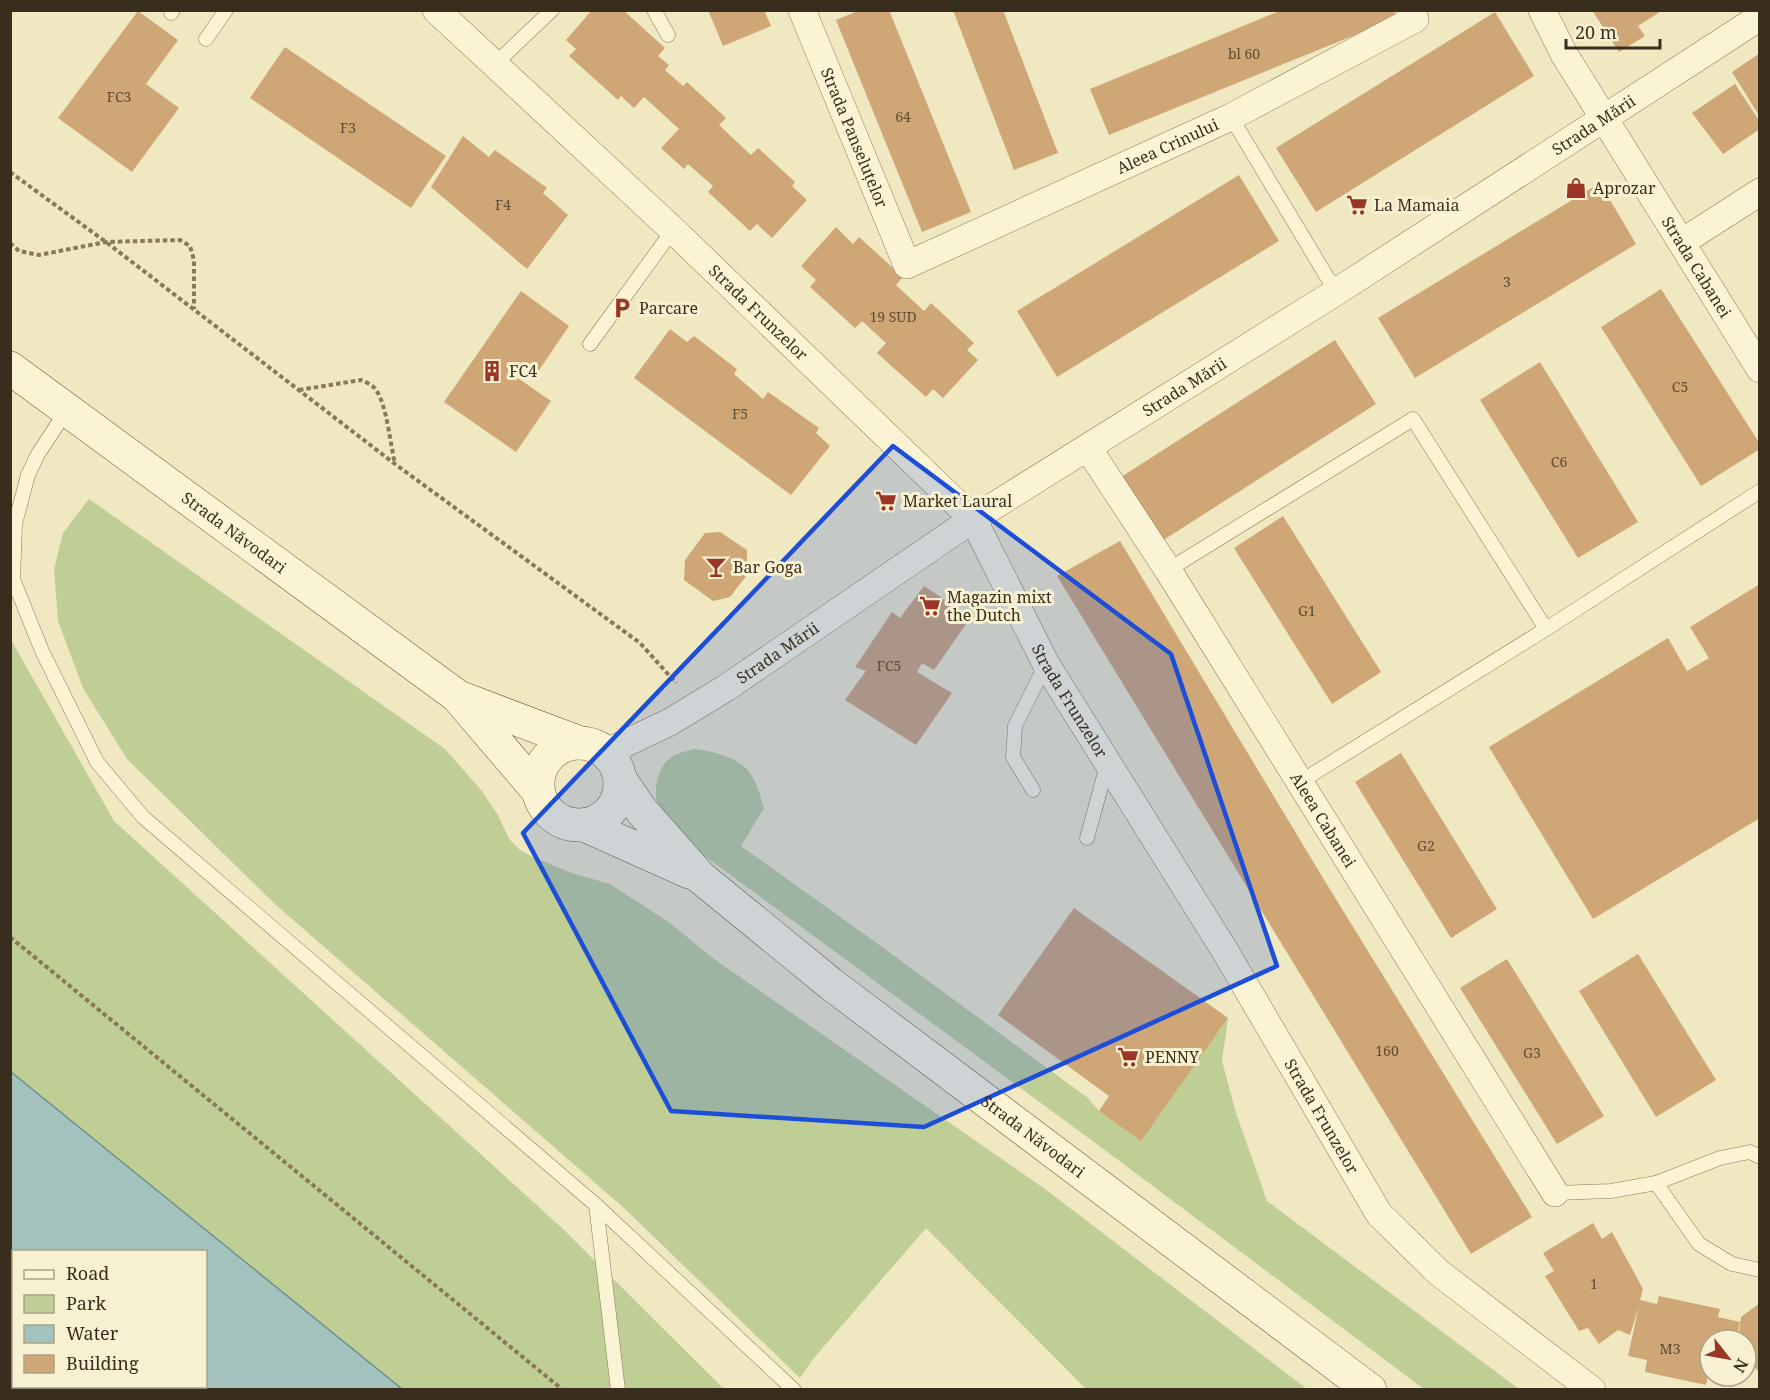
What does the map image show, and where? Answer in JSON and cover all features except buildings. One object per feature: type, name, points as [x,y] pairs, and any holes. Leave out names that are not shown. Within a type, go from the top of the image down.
[{"type":"main road","name":"Strada Năvodari","points":[[10,368],[457,696]]},
{"type":"main road","points":[[457,696],[602,758],[641,810],[700,877]]},
{"type":"main road","points":[[457,696],[538,791],[549,813],[560,821],[571,825],[596,822],[608,814],[615,805],[620,791],[602,758],[566,745],[553,752],[543,765],[538,791]]},
{"type":"main road","points":[[584,825],[700,877]]},
{"type":"main road","name":"Strada Năvodari","points":[[700,877],[831,984],[1370,1389]]},
{"type":"street","name":"Strada Frunzelor","points":[[436,10],[673,230],[973,519],[1046,664],[1225,951],[1379,1214],[1438,1272],[1592,1389]]},
{"type":"street","name":"Strada Panseluțelor","points":[[802,10],[907,265]]},
{"type":"street","name":"Aleea Crinului","points":[[907,265],[1231,117],[1415,19],[1411,10]]},
{"type":"street","name":"Strada Cabanei","points":[[1542,10],[1564,54],[1760,369]]},
{"type":"street","name":"Strada Mării","points":[[602,758],[696,706],[973,519],[1336,292],[1760,17]]},
{"type":"street","points":[[1682,242],[1760,192]]},
{"type":"street","name":"Aleea Cabanei","points":[[1088,448],[1168,570],[1555,1193]]},
{"type":"lane","points":[[206,39],[226,10]]},
{"type":"lane","points":[[495,64],[552,10]]},
{"type":"lane","points":[[654,10],[668,35]]},
{"type":"lane","points":[[1231,117],[1336,292]]},
{"type":"lane","points":[[590,344],[673,230]]},
{"type":"lane","points":[[67,410],[38,454],[28,475],[15,524],[13,579],[42,651],[97,762],[143,817],[596,1206],[794,1389]]},
{"type":"lane","points":[[1168,570],[1413,419],[1546,629]]},
{"type":"lane","points":[[1300,782],[1546,629],[1760,491]]},
{"type":"lane","points":[[1033,790],[1013,757],[1016,726],[1046,664]]},
{"type":"lane","points":[[1087,838],[1107,763]]},
{"type":"lane","points":[[1555,1193],[1611,1191],[1656,1183],[1720,1158],[1750,1152],[1760,1156]]},
{"type":"lane","points":[[1656,1183],[1699,1244],[1732,1264],[1760,1270]]},
{"type":"lane","points":[[596,1206],[618,1389]]},
{"type":"path","points":[[10,172],[106,242],[395,464],[640,643],[696,706]]},
{"type":"path","points":[[10,243],[19,251],[39,255],[106,242],[180,240],[190,246],[194,260],[194,310]]},
{"type":"path","points":[[298,390],[361,380],[369,383],[376,389],[383,404],[395,464]]},
{"type":"path","points":[[10,937],[563,1389]]},
{"type":"highlighted area","points":[[893,446],[1171,654],[1277,966],[924,1127],[671,1111],[523,833]]},
{"type":"green space","points":[[89,499],[445,749],[481,790],[498,815],[509,839],[520,850],[572,873],[610,884],[670,923],[714,959],[1045,1189],[1307,1389],[1086,1389],[926,1228],[813,1359],[800,1378],[624,1208],[276,905],[127,759],[83,688],[58,621],[54,569],[63,533]]},
{"type":"green space","points":[[10,638],[114,821],[563,1229],[724,1389],[402,1389],[11,1072]]},
{"type":"green space","points":[[695,749],[717,753],[732,759],[745,767],[755,781],[764,808],[741,846],[1088,1098],[1099,1111],[1141,1140],[1228,1018],[1222,1061],[1236,1113],[1267,1201],[1519,1389],[1424,1389],[1102,1148],[687,843],[662,815],[656,791],[658,776],[669,759],[684,751]]},
{"type":"water","points":[[10,1072],[11,1072],[402,1389],[11,1389]]},
{"type":"place","name":"Aprozar","points":[[1576,188]]},
{"type":"place","name":"La Mamaia","points":[[1357,205]]},
{"type":"place","name":"Parcare","points":[[622,308]]},
{"type":"place","name":"FC4","points":[[492,371]]},
{"type":"place","name":"Market Laural","points":[[886,501]]},
{"type":"place","name":"Bar Goga","points":[[716,567]]},
{"type":"place","name":"Magazin mixt the Dutch","points":[[930,606]]},
{"type":"place","name":"PENNY","points":[[1128,1057]]}]
